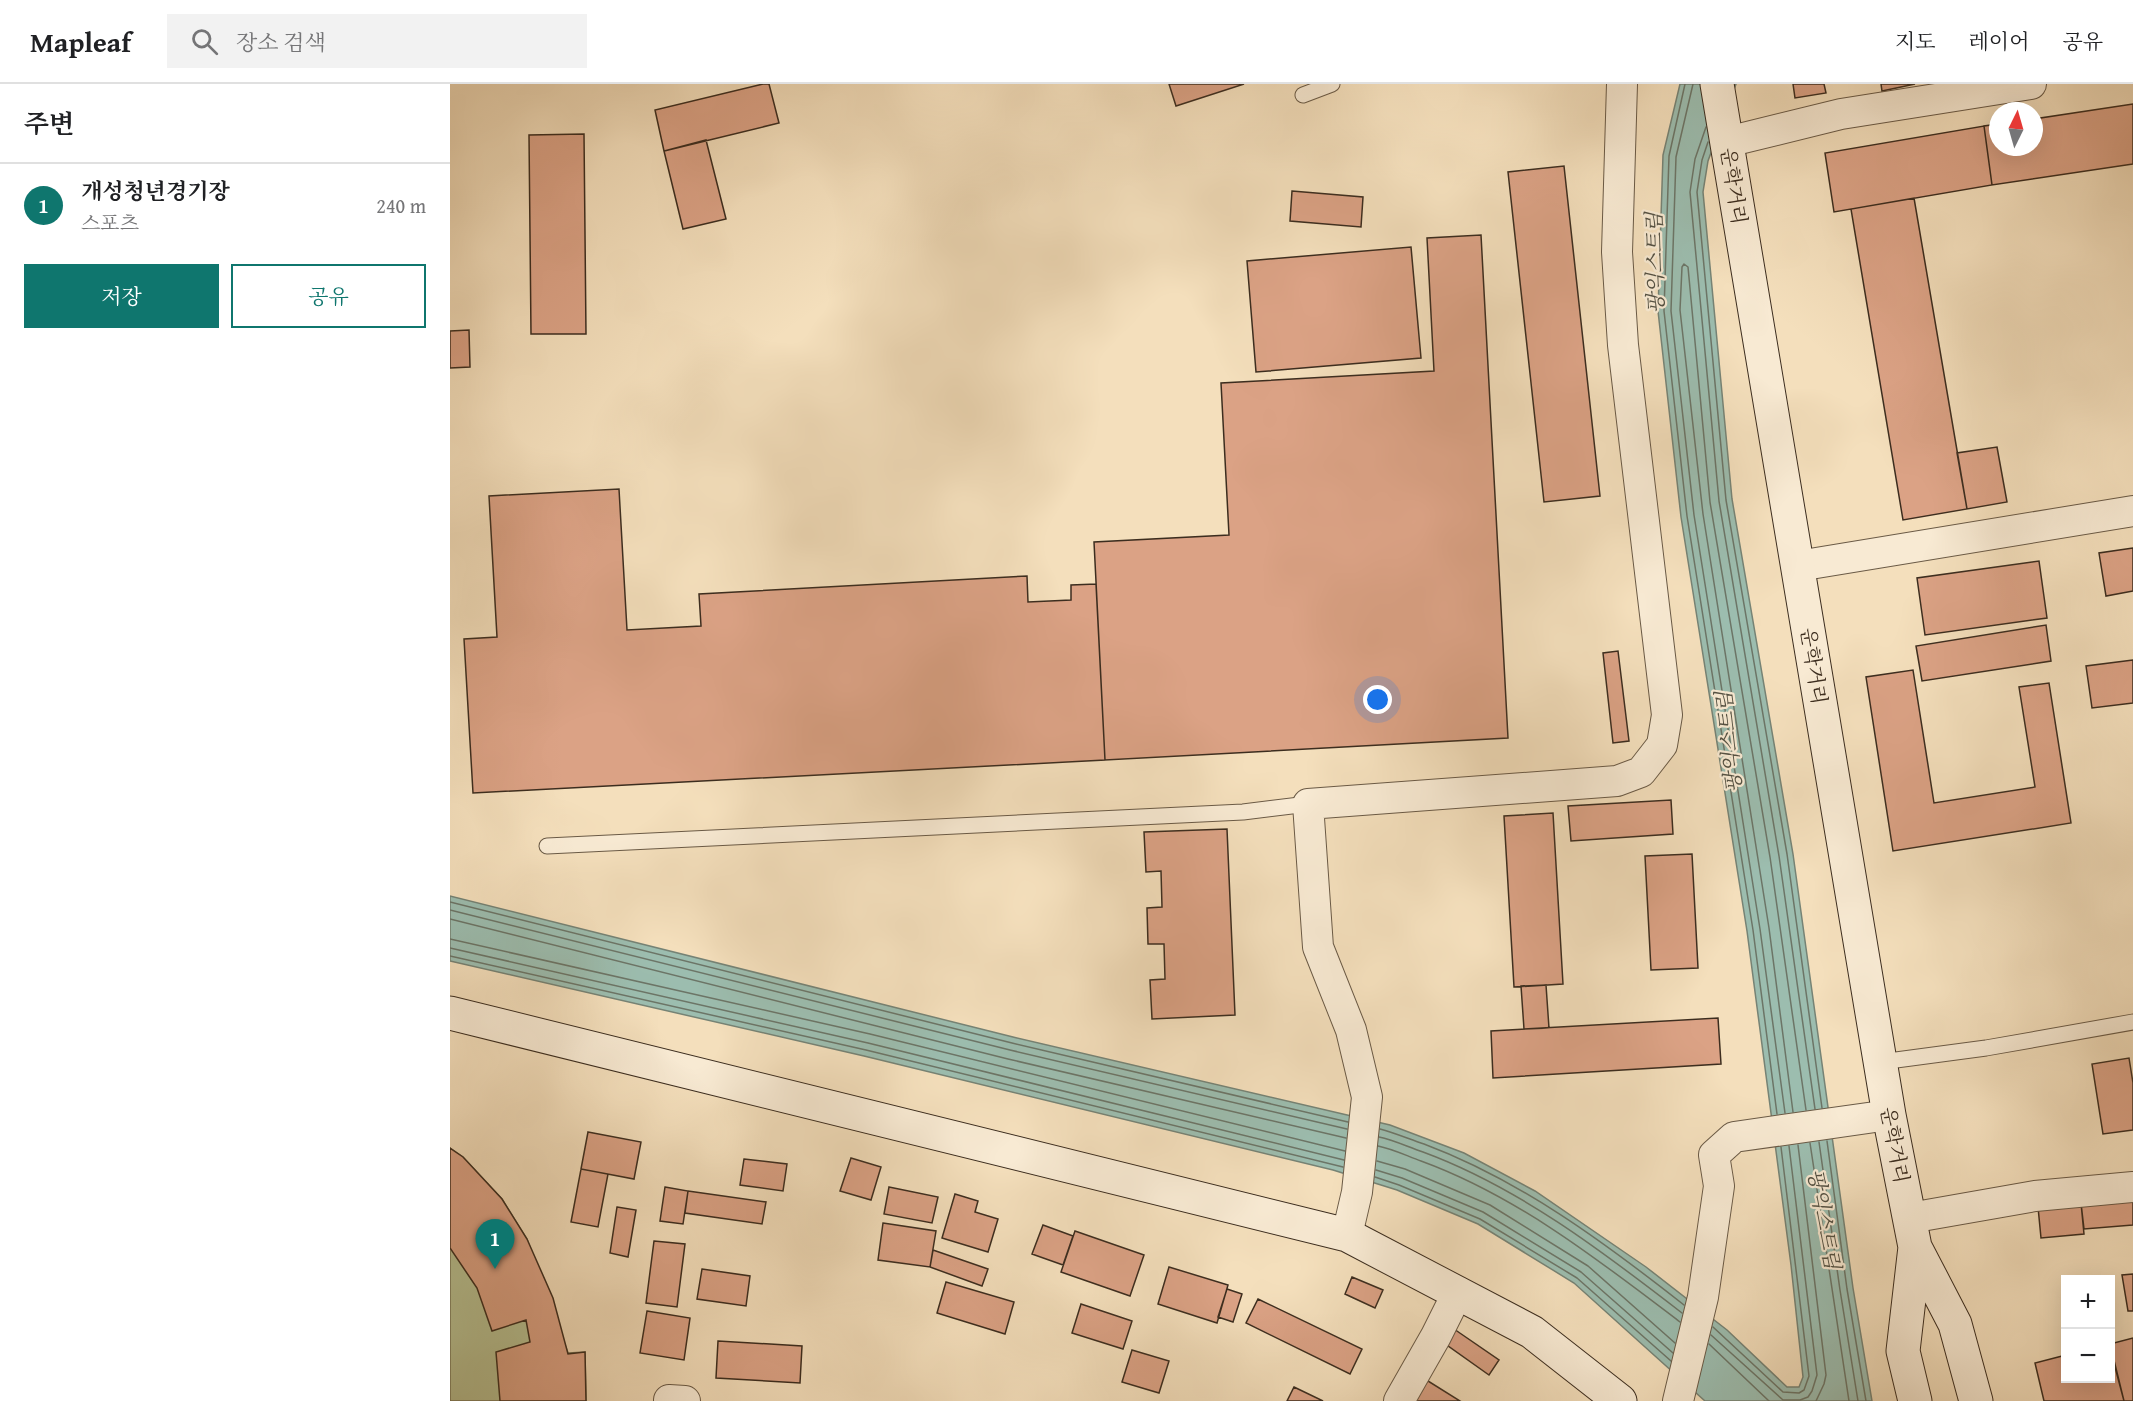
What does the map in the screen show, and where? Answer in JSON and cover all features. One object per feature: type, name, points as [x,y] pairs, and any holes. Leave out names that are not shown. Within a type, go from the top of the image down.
[{"type":"main road","name":"운학거리","points":[[1717,84],[1889,1115],[1912,1232],[1955,1324],[1976,1401]]},
{"type":"main road","points":[[450,1013],[1347,1235],[1532,1332],[1620,1401]]},
{"type":"main road","name":"운학거리","points":[[1912,1232],[1903,1351],[1915,1401]]},
{"type":"street","points":[[1347,1235],[1357,1192],[1367,1097],[1351,1030],[1317,946],[1308,804],[1617,781],[1641,772],[1662,745],[1667,715],[1623,345],[1617,252],[1622,84]]},
{"type":"street","points":[[1726,133],[2031,84]]},
{"type":"street","points":[[1798,566],[2133,511]]},
{"type":"street","points":[[1678,1401],[1703,1297],[1719,1186],[1714,1155],[1734,1137],[1889,1115]]},
{"type":"street","points":[[1912,1232],[2035,1196],[2133,1187]]},
{"type":"street","points":[[1398,1401],[1436,1336],[1458,1292]]},
{"type":"lane","points":[[1303,95],[1332,84]]},
{"type":"lane","points":[[547,846],[1243,812],[1308,804]]},
{"type":"lane","points":[[1881,1062],[1986,1048],[2133,1022]]},
{"type":"green space","points":[[450,1148],[463,1157],[502,1199],[527,1239],[568,1353],[585,1352],[586,1401],[450,1401]]},
{"type":"water","name":"팡익스트림","points":[[1680,84],[1736,84],[1708,161],[1703,192],[1732,499],[1793,854],[1853,1288],[1872,1401],[1705,1401],[1574,1283],[1478,1224],[1397,1190],[1333,1170],[864,1056],[450,961],[450,896],[1013,1037],[1390,1125],[1464,1153],[1535,1191],[1646,1267],[1727,1330],[1787,1387],[1799,1387],[1803,1377],[1791,1265],[1747,931],[1681,517],[1658,311],[1663,155]]},
{"type":"building","points":[[769,84],[779,123],[664,151],[655,110]]},
{"type":"building","points":[[1169,84],[1244,84],[1176,106]]},
{"type":"building","points":[[1793,84],[1824,84],[1826,93],[1795,98]]},
{"type":"building","points":[[1881,84],[1915,84],[1882,91]]},
{"type":"building","points":[[2133,104],[2133,164],[1992,185],[1984,126],[1989,125],[1989,156],[2043,156],[2043,118]]},
{"type":"building","points":[[1984,126],[1992,185],[1834,212],[1825,153]]},
{"type":"building","points":[[584,134],[586,334],[531,334],[529,135]]},
{"type":"building","points":[[706,140],[726,219],[683,229],[664,151]]},
{"type":"building","points":[[1564,166],[1600,496],[1544,502],[1508,172]]},
{"type":"building","points":[[1292,191],[1363,197],[1361,227],[1290,221]]},
{"type":"building","points":[[1914,198],[1967,509],[1903,520],[1851,209]]},
{"type":"building","points":[[1481,235],[1508,738],[1105,760],[1094,542],[1229,535],[1221,383],[1434,371],[1427,238]]},
{"type":"building","points":[[1411,247],[1421,358],[1256,372],[1247,261]]},
{"type":"building","points":[[469,330],[470,367],[450,368],[450,331]]},
{"type":"building","points":[[1997,447],[2007,502],[1967,509],[1957,453]]},
{"type":"building","points":[[619,489],[627,630],[701,626],[699,594],[1027,576],[1028,602],[1071,600],[1071,585],[1096,584],[1105,760],[473,793],[464,639],[497,637],[489,496]]},
{"type":"building","points":[[2133,548],[2133,591],[2106,596],[2099,553]]},
{"type":"building","points":[[2039,561],[2047,618],[1925,635],[1917,578]]},
{"type":"building","points":[[2046,625],[2051,661],[1922,681],[1916,646]]},
{"type":"building","points":[[1618,651],[1629,741],[1613,743],[1603,653]]},
{"type":"building","points":[[2133,660],[2133,703],[2092,708],[2086,666]]},
{"type":"building","points":[[1913,670],[1934,803],[2035,787],[2019,687],[2049,683],[2071,823],[1893,851],[1866,677]]},
{"type":"building","points":[[1671,800],[1673,834],[1571,841],[1568,806]]},
{"type":"building","points":[[1553,813],[1563,984],[1514,987],[1504,816]]},
{"type":"building","points":[[1227,829],[1235,1015],[1152,1019],[1150,980],[1165,979],[1164,944],[1148,944],[1147,908],[1162,907],[1161,871],[1146,872],[1144,832]]},
{"type":"building","points":[[1692,854],[1698,968],[1651,970],[1645,856]]},
{"type":"building","points":[[1546,985],[1549,1028],[1524,1029],[1521,986]]},
{"type":"building","points":[[1718,1018],[1721,1064],[1493,1078],[1491,1031]]},
{"type":"building","points":[[2129,1058],[2133,1083],[2133,1130],[2103,1134],[2092,1064]]},
{"type":"building","points":[[588,1132],[641,1142],[634,1179],[581,1169]]},
{"type":"building","points":[[450,1148],[463,1157],[502,1199],[527,1239],[553,1298],[568,1354],[585,1352],[586,1401],[500,1401],[496,1352],[530,1342],[526,1320],[492,1331],[477,1288],[450,1248]]},
{"type":"building","points":[[851,1158],[881,1167],[871,1200],[840,1191]]},
{"type":"building","points":[[744,1159],[787,1164],[783,1191],[740,1185]]},
{"type":"building","points":[[581,1169],[608,1174],[598,1227],[571,1222]]},
{"type":"building","points":[[665,1187],[688,1191],[683,1224],[660,1221]]},
{"type":"building","points":[[889,1187],[938,1197],[932,1223],[884,1214]]},
{"type":"building","points":[[688,1191],[766,1202],[762,1224],[685,1213]]},
{"type":"building","points":[[955,1194],[978,1201],[975,1212],[998,1219],[988,1252],[942,1238]]},
{"type":"building","points":[[2133,1198],[2133,1225],[2084,1229],[2081,1203]]},
{"type":"building","points":[[2081,1203],[2084,1234],[2041,1238],[2038,1207]]},
{"type":"building","points":[[617,1207],[636,1210],[628,1257],[610,1253]]},
{"type":"building","points":[[883,1223],[936,1231],[930,1267],[878,1260]]},
{"type":"building","points":[[1043,1225],[1073,1236],[1063,1265],[1032,1254]]},
{"type":"building","points":[[1075,1231],[1144,1255],[1130,1296],[1061,1272]]},
{"type":"building","points":[[654,1241],[685,1244],[677,1307],[646,1303]]},
{"type":"building","points":[[933,1250],[988,1269],[982,1286],[930,1267]]},
{"type":"building","points":[[1169,1267],[1228,1285],[1217,1323],[1158,1304]]},
{"type":"building","points":[[702,1269],[750,1276],[746,1306],[697,1299]]},
{"type":"building","points":[[2133,1274],[2133,1311],[2128,1311],[2122,1275]]},
{"type":"building","points":[[1352,1277],[1383,1290],[1375,1308],[1345,1294]]},
{"type":"building","points":[[946,1282],[1014,1302],[1005,1334],[937,1313]]},
{"type":"building","points":[[1227,1289],[1242,1294],[1233,1322],[1218,1317]]},
{"type":"building","points":[[1258,1299],[1362,1349],[1350,1374],[1246,1323]]},
{"type":"building","points":[[1081,1304],[1132,1321],[1123,1349],[1072,1333]]},
{"type":"building","points":[[647,1311],[690,1318],[684,1360],[640,1353]]},
{"type":"building","points":[[1454,1329],[1499,1360],[1489,1375],[1444,1343]]},
{"type":"building","points":[[2133,1338],[2133,1401],[2124,1401],[2115,1364],[2115,1343]]},
{"type":"building","points":[[718,1341],[802,1346],[800,1383],[716,1378]]},
{"type":"building","points":[[1132,1350],[1169,1361],[1159,1393],[1122,1382]]},
{"type":"building","points":[[2061,1356],[2061,1383],[2115,1383],[2115,1367],[2124,1401],[2044,1401],[2035,1363]]},
{"type":"building","points":[[1420,1376],[1460,1401],[1413,1401]]},
{"type":"building","points":[[1294,1387],[1323,1401],[1287,1401]]},
{"type":"place","name":"개성청년경기장","points":[[495,1269]]}]
